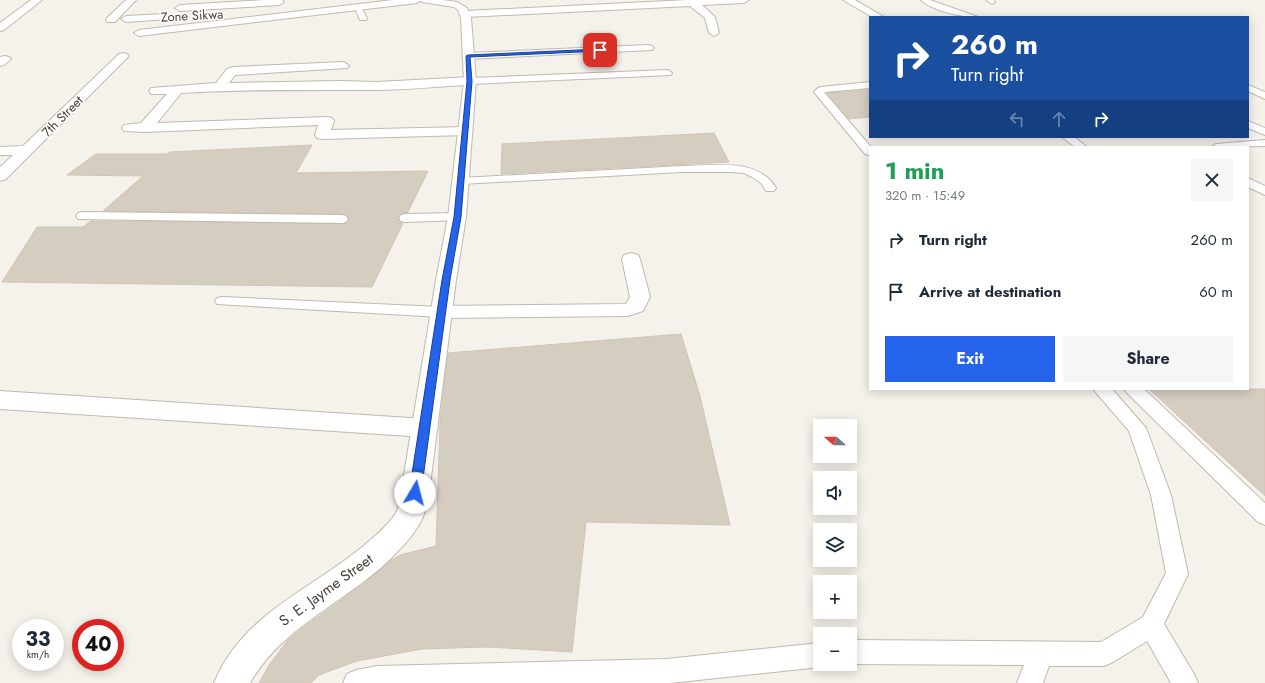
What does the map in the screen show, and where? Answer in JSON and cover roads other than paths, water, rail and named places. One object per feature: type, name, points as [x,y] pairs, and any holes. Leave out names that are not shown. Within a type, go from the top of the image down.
[{"type":"street","points":[[2,25],[37,0]]},
{"type":"street","points":[[111,20],[131,0]]},
{"type":"street","points":[[139,33],[255,18],[417,0]]},
{"type":"street","points":[[426,0],[457,5],[462,8],[465,14],[744,0]]},
{"type":"street","points":[[848,0],[877,16]]},
{"type":"street","points":[[180,8],[287,1]]},
{"type":"street","points":[[692,3],[703,10],[710,17],[714,33]]},
{"type":"street","name":"Zone Sikwa","points":[[126,19],[248,12],[251,12],[255,18]]},
{"type":"street","name":"S. E. Jayme Street","points":[[230,683],[236,672],[263,637],[300,607],[364,564],[394,536],[409,515],[415,493],[441,312],[457,217],[470,81],[465,14]]},
{"type":"street","points":[[468,56],[648,48]]},
{"type":"street","name":"7th Street","points":[[0,176],[123,56]]},
{"type":"street","points":[[220,87],[231,72],[234,71],[343,66]]},
{"type":"street","points":[[155,91],[220,87],[339,85],[377,86],[470,81]]},
{"type":"street","points":[[145,128],[177,90]]},
{"type":"street","points":[[129,128],[327,121],[322,135],[466,131]]},
{"type":"street","points":[[0,151],[27,150]]},
{"type":"street","points":[[441,312],[628,310],[636,307],[640,297],[631,259]]},
{"type":"street","points":[[0,400],[425,428]]},
{"type":"lane","points":[[924,0],[948,10],[970,16]]},
{"type":"lane","points":[[358,7],[363,18]]},
{"type":"lane","points":[[470,81],[668,73]]},
{"type":"lane","points":[[869,85],[821,90],[818,92],[869,152]]},
{"type":"lane","points":[[1249,88],[1265,96]]},
{"type":"lane","points":[[1249,124],[1265,132]]},
{"type":"lane","points":[[1068,138],[1080,146]]},
{"type":"lane","points":[[1228,146],[1265,143]]},
{"type":"lane","points":[[461,181],[731,169],[746,170],[766,181],[770,188]]},
{"type":"lane","points":[[1249,183],[1265,191]]},
{"type":"lane","points":[[82,216],[342,219]]},
{"type":"lane","points":[[405,218],[457,217]]},
{"type":"lane","points":[[222,301],[441,312]]},
{"type":"lane","points":[[857,652],[1104,654],[1150,625],[1177,574],[1161,495],[1137,428],[1103,390]]},
{"type":"lane","points":[[1134,390],[1265,516]]},
{"type":"lane","points":[[1150,625],[1185,683]]},
{"type":"lane","points":[[1030,683],[1041,653]]},
{"type":"lane","points":[[356,683],[376,679],[666,671],[813,656]]}]
